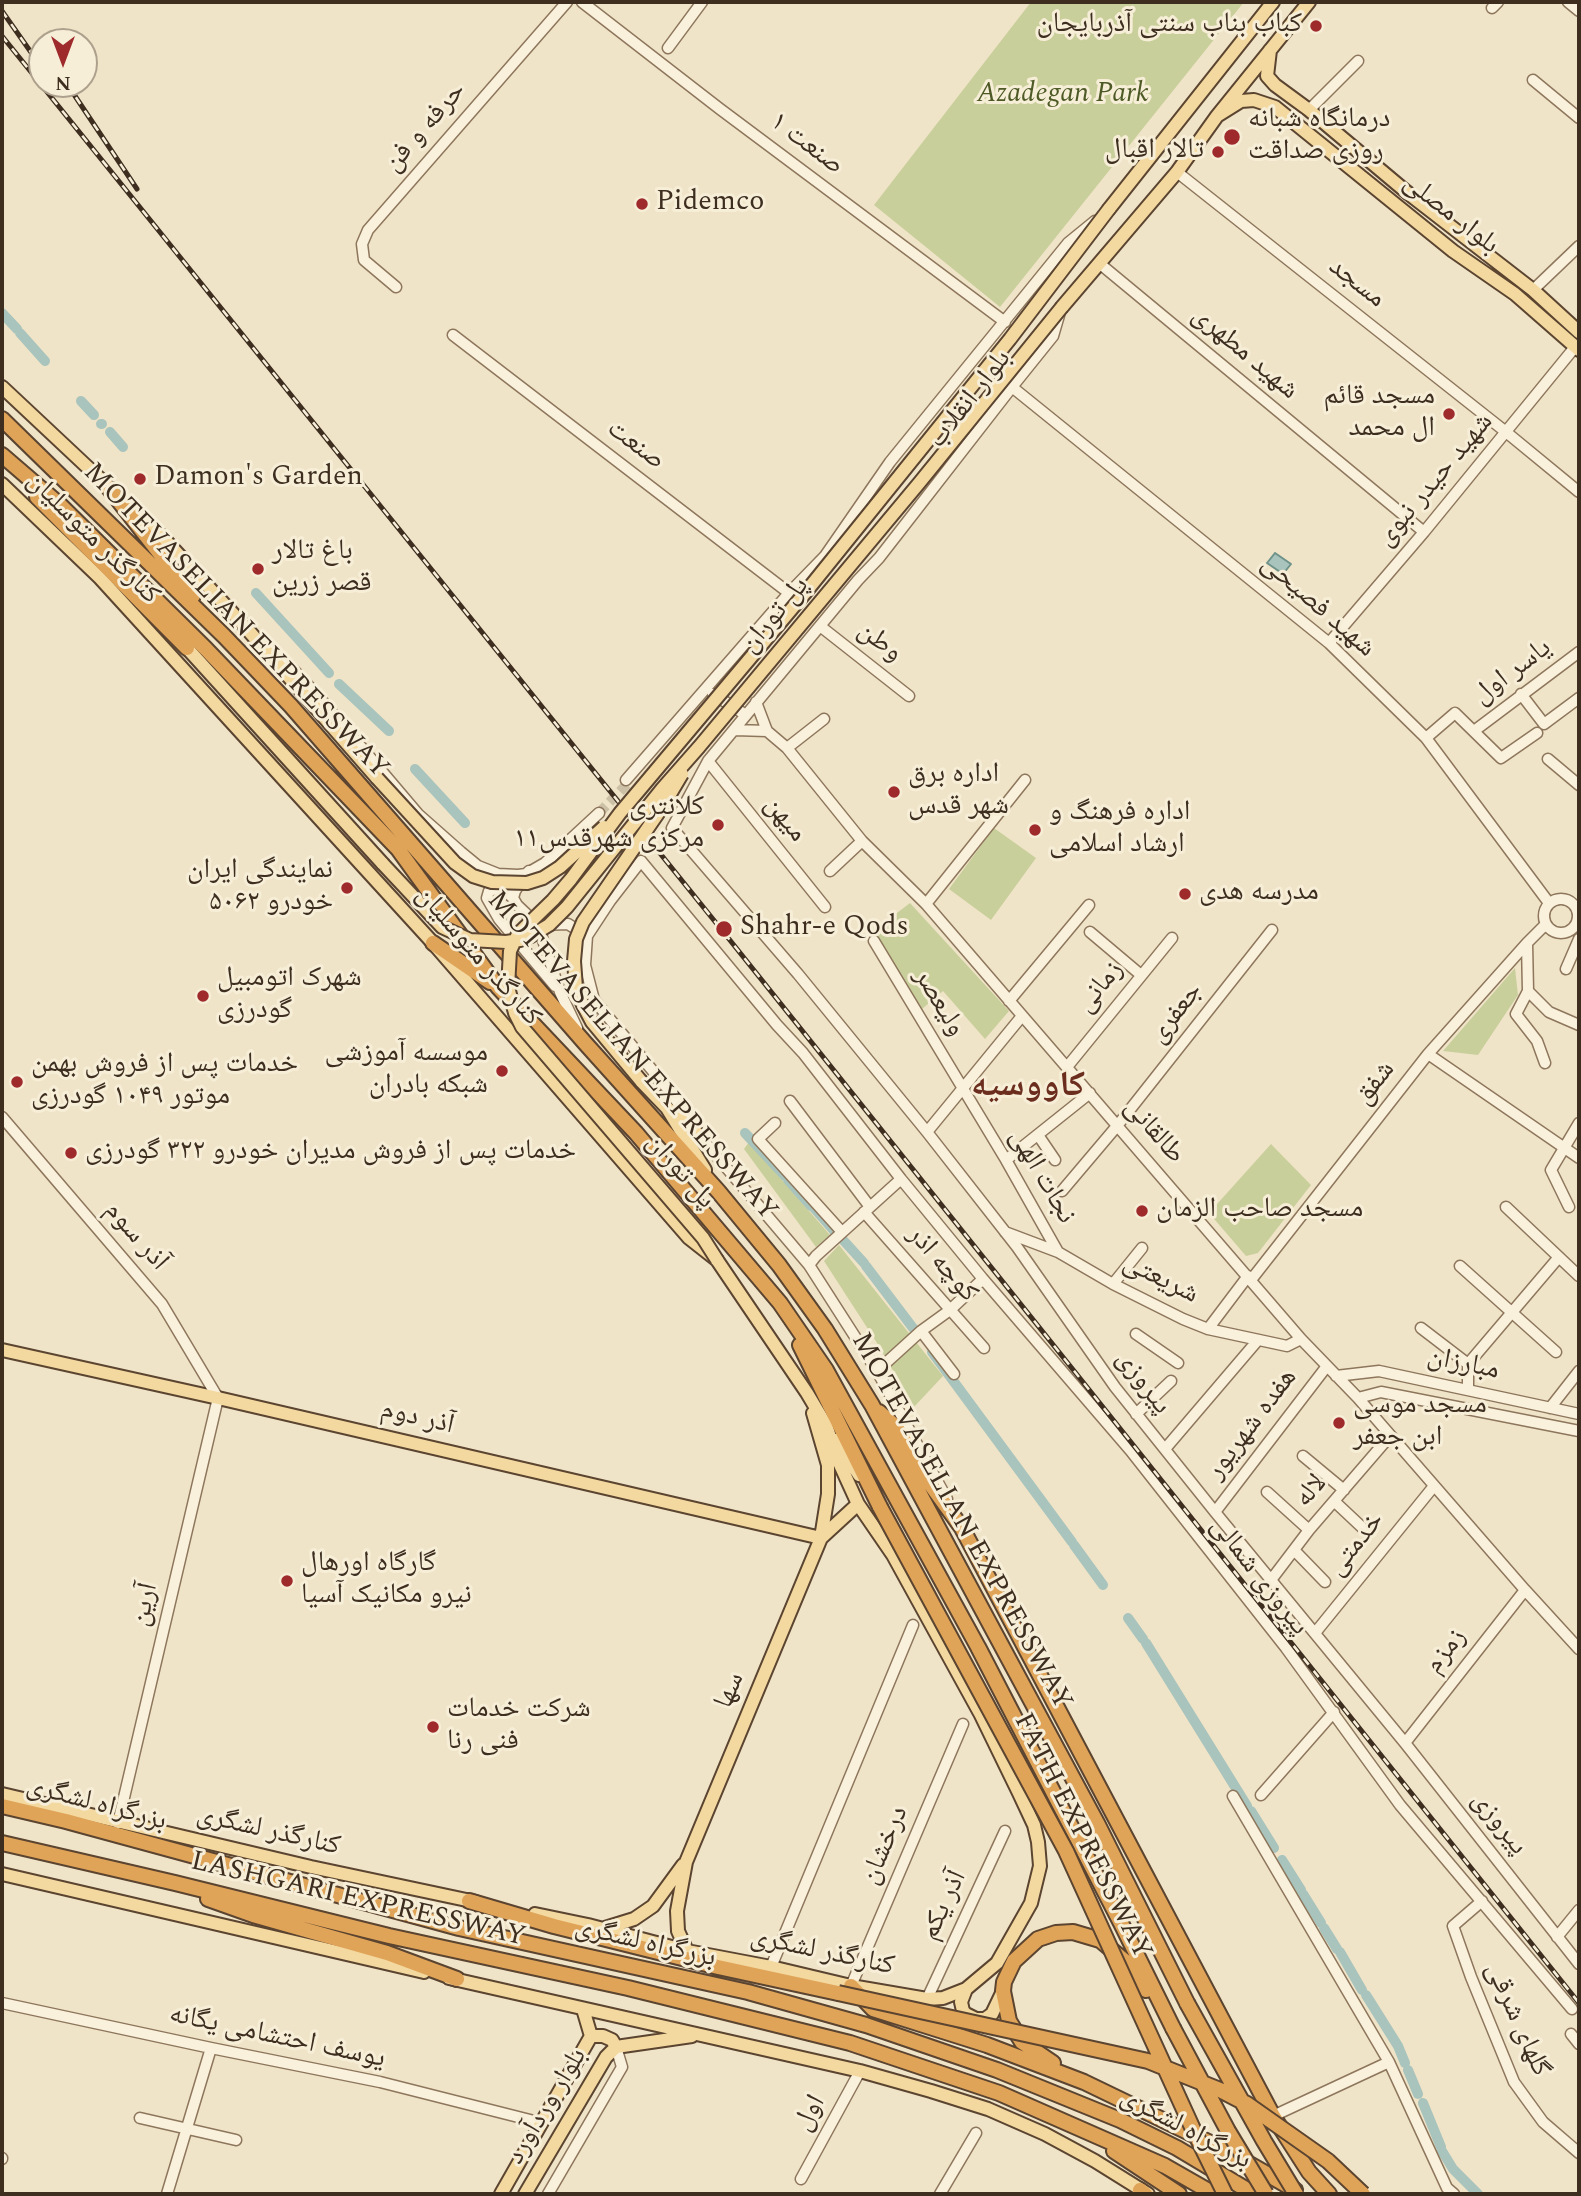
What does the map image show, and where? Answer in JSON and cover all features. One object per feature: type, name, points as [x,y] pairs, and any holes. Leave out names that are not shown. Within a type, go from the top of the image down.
[{"type":"highway","name":"MOTEVASELIAN EXPRESSWAY","points":[[2,419],[224,636],[309,726],[584,1043],[718,1191],[787,1275],[825,1329],[872,1405]]},
{"type":"highway","points":[[6,459],[30,489],[187,648]]},
{"type":"highway","name":"MOTEVASELIAN EXPRESSWAY","points":[[6,459],[60,505],[206,649],[398,849],[498,987],[636,1133],[780,1303]]},
{"type":"highway","points":[[108,487],[224,636]]},
{"type":"highway","points":[[433,943],[498,987]]},
{"type":"highway","points":[[780,1303],[826,1370],[978,1647],[1173,2028],[1228,2131],[1266,2194]]},
{"type":"highway","name":"FATH EXPRESSWAY","points":[[780,1303],[880,1507],[1066,1851],[1225,2194]]},
{"type":"highway","points":[[872,1405],[896,1427],[925,1477],[962,1528],[1273,2116],[1309,2172],[1329,2194]]},
{"type":"highway","points":[[872,1405],[1097,1823],[1186,2003],[1296,2194]]},
{"type":"highway","name":"بزرگراه لشگری","points":[[2,1806],[459,1928],[748,1992],[866,2025],[997,2070],[1120,2120],[1178,2148],[1254,2194]]},
{"type":"highway","name":"LASHGARI EXPRESSWAY","points":[[2,1843],[389,1936],[628,1988],[850,2043],[999,2093],[1165,2166],[1214,2194]]},
{"type":"highway","points":[[175,1883],[210,1900],[242,1911],[387,1953],[457,1979]]},
{"type":"highway","points":[[469,1901],[554,1926],[838,1993],[1148,2061],[1247,2104],[1328,2161],[1363,2194]]},
{"type":"highway","points":[[1084,2082],[1030,2049],[1022,2042],[1009,2021],[1003,1991],[1004,1982],[1014,1961],[1038,1939],[1056,1933],[1073,1932],[1100,1940],[1126,1962],[1173,2028]]},
{"type":"highway","points":[[851,1986],[873,2009],[987,2045],[1084,2082],[1225,2150],[1303,2194]]},
{"type":"highway","points":[[1081,2129],[1179,2194]]},
{"type":"main road","name":"بلوار انقلاب","points":[[1110,209],[1273,2]]},
{"type":"main road","name":"بلوار انقلاب","points":[[1062,307],[1177,172],[1217,116],[1309,2]]},
{"type":"main road","name":"بلوار مصلی","points":[[1270,50],[1268,76],[1275,85],[1310,110],[1409,194],[1533,290],[1579,332]]},
{"type":"main road","name":"بلوار مصلی","points":[[1217,116],[1241,101],[1261,101],[1275,107],[1453,251],[1515,294],[1578,346]]},
{"type":"main road","name":"پل توران","points":[[717,1260],[704,1238],[522,1027],[515,1013],[508,986],[510,951],[518,934],[571,879],[620,813],[804,593],[1010,339],[1110,209]]},
{"type":"main road","name":"پل توران","points":[[187,648],[442,926],[470,940],[484,942],[506,942],[531,936],[549,925],[567,907],[1062,307]]},
{"type":"main road","name":"پل توران","points":[[2,387],[155,529],[248,630],[377,778],[455,863],[473,876],[492,882],[527,883],[543,878],[560,867],[620,813]]},
{"type":"main road","name":"کنارگذر متوسلیان","points":[[2,484],[100,578],[433,943],[689,1238],[717,1260],[826,1425],[837,1458],[858,1504]]},
{"type":"main road","points":[[2,501],[17,499]]},
{"type":"main road","points":[[697,1133],[641,1081],[592,1023],[576,988],[575,972],[576,939],[583,922],[663,806],[699,747]]},
{"type":"main road","points":[[667,1108],[718,1191]]},
{"type":"main road","name":"آذر دوم","points":[[2,1350],[821,1538]]},
{"type":"main road","name":"سها","points":[[685,1862],[821,1538],[828,1494],[828,1465],[807,1393]]},
{"type":"main road","points":[[826,1425],[880,1507]]},
{"type":"main road","name":"سها","points":[[821,1538],[858,1504]]},
{"type":"main road","name":"کنارگذر لشگری","points":[[2,1794],[311,1867],[603,1929],[687,1951],[851,1986],[927,1999],[943,1998],[967,1989],[997,1963],[1031,1903],[1040,1866],[1038,1842],[1034,1825],[981,1715],[892,1555],[858,1504]]},
{"type":"main road","points":[[603,1929],[634,1919],[653,1906],[685,1862]]},
{"type":"main road","points":[[685,1862],[677,1911],[678,1931],[687,1951]]},
{"type":"main road","points":[[2,1874],[860,2071],[988,2109],[1045,2134],[1095,2161],[1145,2193]]},
{"type":"main road","points":[[967,1989],[961,2003],[963,2011],[976,2019],[985,2019],[992,2014],[1003,1991]]},
{"type":"main road","points":[[583,2009],[592,2036],[603,2036],[612,2040],[616,2047],[700,2034]]},
{"type":"main road","name":"بلوار وردآورد","points":[[500,2194],[592,2036]]},
{"type":"main road","name":"بلوار وردآورد","points":[[525,2194],[606,2057],[616,2047]]},
{"type":"street","name":"حرفه و فن","points":[[396,287],[364,260],[362,244],[368,229],[567,2]]},
{"type":"street","name":"صنعت ۱","points":[[582,2],[1005,322]]},
{"type":"street","points":[[668,48],[702,2]]},
{"type":"street","points":[[1568,2],[1579,11]]},
{"type":"street","points":[[1310,110],[1358,61]]},
{"type":"street","points":[[1533,80],[1579,118]]},
{"type":"street","name":"مسجد","points":[[1177,172],[1579,492]]},
{"type":"street","name":"بلوار انقلاب","points":[[627,782],[710,691],[789,593],[825,556],[890,462],[1068,243],[1110,209]]},
{"type":"street","points":[[1533,290],[1579,246]]},
{"type":"street","name":"شهید مطهری","points":[[1099,263],[1424,532]]},
{"type":"street","name":"بلوار انقلاب","points":[[672,828],[708,761],[879,558],[1053,335],[1062,307]]},
{"type":"street","name":"صنعت","points":[[453,335],[789,593]]},
{"type":"street","name":"شهید حیدر نبوی","points":[[1329,643],[1578,346]]},
{"type":"street","name":"شهید فصیحی","points":[[1012,387],[1329,643],[1426,738],[1549,903]]},
{"type":"street","points":[[825,556],[858,580]]},
{"type":"street","name":"وطن","points":[[820,626],[909,696]]},
{"type":"street","points":[[248,630],[288,664],[418,814],[461,852],[489,871],[510,875],[526,874]]},
{"type":"street","name":"یاسر اول","points":[[1474,731],[1579,652]]},
{"type":"street","points":[[710,691],[747,715]]},
{"type":"street","points":[[1521,694],[1544,724],[1579,698]]},
{"type":"street","name":"طالقانی","points":[[756,702],[767,730],[787,748],[863,841],[926,904],[1301,1339],[1358,1398],[1579,1649]]},
{"type":"street","points":[[1426,738],[1455,713],[1501,758],[1537,733]]},
{"type":"street","points":[[787,748],[824,719]]},
{"type":"street","points":[[735,730],[767,730]]},
{"type":"street","points":[[1548,759],[1579,785]]},
{"type":"street","name":"میهن","points":[[708,761],[825,907]]},
{"type":"street","points":[[926,904],[1025,780]]},
{"type":"street","points":[[513,898],[526,874],[598,811]]},
{"type":"street","name":"پیروزی","points":[[672,828],[798,974],[927,1132],[1004,1231],[1136,1414],[1405,1743],[1579,1964]]},
{"type":"street","points":[[830,871],[863,841]]},
{"type":"street","points":[[538,925],[625,842],[641,861],[587,936],[585,965],[594,1000],[672,1094],[697,1133],[809,1265],[877,1371],[962,1528]]},
{"type":"street","name":"پیروزی شمالی","points":[[641,861],[803,1053],[983,1279],[1130,1450],[1286,1648],[1400,1805],[1572,2009]]},
{"type":"street","points":[[560,992],[499,919],[487,898],[489,891],[505,891],[538,925],[560,992],[584,1043]]},
{"type":"street","points":[[1565,932],[1577,921],[1577,903],[1565,899],[1553,900],[1544,913],[1546,924],[1554,931],[1565,932],[1579,939],[1566,969]]},
{"type":"street","points":[[1009,1001],[1089,905]]},
{"type":"street","points":[[538,925],[568,924],[587,936]]},
{"type":"street","name":"شفق","points":[[1208,1329],[1428,1054],[1546,924]]},
{"type":"street","name":"جعفری","points":[[1062,1191],[1117,1126],[1272,930]]},
{"type":"street","points":[[1090,932],[1141,975]]},
{"type":"street","name":"زمانی","points":[[1067,1067],[1172,938]]},
{"type":"street","name":"ولیعصر","points":[[874,942],[962,1088]]},
{"type":"street","points":[[1527,943],[1528,991],[1516,1014],[1537,1041],[1545,1063]]},
{"type":"street","points":[[1528,991],[1549,1012],[1579,1025]]},
{"type":"street","points":[[927,1132],[1023,1016]]},
{"type":"street","points":[[1428,1054],[1579,1157]]},
{"type":"street","name":"نجات الهی","points":[[962,1088],[1058,1252]]},
{"type":"street","points":[[1006,1160],[1090,1093]]},
{"type":"street","name":"کوچه اذر","points":[[789,1101],[867,1210],[984,1348]]},
{"type":"street","name":"آذر سوم","points":[[2,1117],[162,1304],[218,1398]]},
{"type":"street","points":[[775,1123],[758,1139],[842,1232]]},
{"type":"street","points":[[1569,1207],[1551,1170],[1579,1123]]},
{"type":"street","points":[[1038,1135],[1055,1160]]},
{"type":"street","points":[[809,1265],[901,1179]]},
{"type":"street","points":[[1506,1207],[1579,1276]]},
{"type":"street","name":"شریعتی","points":[[1004,1231],[1058,1252],[1113,1284],[1208,1329],[1287,1346],[1301,1339]]},
{"type":"street","points":[[1113,1284],[1142,1248]]},
{"type":"street","points":[[1468,1389],[1468,1364],[1559,1257]]},
{"type":"street","points":[[1460,1266],[1556,1352]]},
{"type":"street","points":[[877,1371],[983,1279]]},
{"type":"street","points":[[1422,1328],[1468,1364]]},
{"type":"street","points":[[921,1331],[954,1374]]},
{"type":"street","points":[[1136,1334],[1178,1363]]},
{"type":"street","points":[[1165,1449],[1258,1340]]},
{"type":"street","name":"هفده شهریور","points":[[1215,1512],[1327,1366]]},
{"type":"street","points":[[1379,1371],[1381,1392]]},
{"type":"street","name":"مبارزان","points":[[1336,1376],[1379,1371],[1579,1414]]},
{"type":"street","points":[[1550,1408],[1579,1371]]},
{"type":"street","points":[[1136,1414],[1171,1381]]},
{"type":"street","name":"مبارزان","points":[[1358,1398],[1381,1392],[1579,1430]]},
{"type":"street","name":"آرین","points":[[118,1823],[218,1398]]},
{"type":"street","name":"لاله","points":[[1271,1580],[1309,1530],[1390,1436]]},
{"type":"street","points":[[1303,1456],[1344,1490]]},
{"type":"street","name":"خدمتی","points":[[1315,1633],[1434,1486]]},
{"type":"street","points":[[1267,1492],[1309,1530]]},
{"type":"street","points":[[1334,1502],[1367,1532]]},
{"type":"street","points":[[1294,1550],[1325,1582]]},
{"type":"street","name":"زمزم","points":[[1405,1743],[1525,1590]]},
{"type":"street","points":[[771,1967],[913,1625]]},
{"type":"street","points":[[1261,1795],[1334,1712]]},
{"type":"street","name":"درخشان","points":[[851,1986],[963,1724]]},
{"type":"street","points":[[1233,1796],[1389,2062],[1447,2188],[1454,2194]]},
{"type":"street","name":"آذر یکم","points":[[927,1999],[1005,1831]]},
{"type":"street","name":"گلهای شرقی","points":[[1482,1901],[1454,1923],[1453,1927],[1471,1977],[1514,2082],[1543,2122],[1579,2153]]},
{"type":"street","points":[[1557,1937],[1579,1910]]},
{"type":"street","name":"یوسف احتشامی یگانه","points":[[2,2003],[380,2082],[542,2123]]},
{"type":"street","points":[[1571,2034],[1579,2044]]},
{"type":"street","name":"بلوار وردآورد","points":[[548,2194],[622,2067],[616,2047]]},
{"type":"street","points":[[167,2194],[211,2048]]},
{"type":"street","points":[[1273,2116],[1389,2062]]},
{"type":"street","name":"اول","points":[[801,2179],[860,2071]]},
{"type":"street","points":[[140,2118],[236,2140]]},
{"type":"street","points":[[940,2194],[975,2133]]},
{"type":"green space","name":"Azadegan Park","points":[[1031,2],[1244,2],[1000,307],[874,205]]},
{"type":"green space","points":[[994,828],[1036,858],[991,920],[949,889]]},
{"type":"green space","points":[[910,903],[1009,1011],[985,1039],[943,991],[922,1009],[872,932]]},
{"type":"green space","points":[[1515,968],[1518,995],[1478,1055],[1443,1051]]},
{"type":"green space","points":[[749,1142],[830,1235],[816,1247],[744,1149]]},
{"type":"green space","points":[[1271,1144],[1311,1185],[1258,1253],[1246,1256],[1209,1213]]},
{"type":"green space","points":[[839,1245],[943,1376],[914,1407],[824,1261]]},
{"type":"water","points":[[1275,553],[1291,564],[1283,574],[1267,563]]},
{"type":"waterway","points":[[2,313],[17,329]]},
{"type":"waterway","points":[[20,333],[45,361]]},
{"type":"waterway","points":[[81,401],[94,415]]},
{"type":"waterway","points":[[110,432],[123,447]]},
{"type":"waterway","points":[[256,593],[329,673]]},
{"type":"waterway","points":[[339,684],[389,731]]},
{"type":"waterway","points":[[415,769],[465,823]]},
{"type":"waterway","points":[[745,1133],[785,1176]]},
{"type":"waterway","points":[[788,1180],[811,1206]]},
{"type":"waterway","points":[[814,1208],[836,1233]]},
{"type":"waterway","points":[[844,1241],[864,1263]]},
{"type":"waterway","points":[[866,1266],[913,1328]]},
{"type":"waterway","points":[[932,1352],[1072,1542]]},
{"type":"waterway","points":[[1074,1545],[1103,1585]]},
{"type":"waterway","points":[[1128,1618],[1143,1639]]},
{"type":"waterway","points":[[1146,1643],[1247,1806]]},
{"type":"waterway","points":[[1251,1811],[1274,1848]]},
{"type":"waterway","points":[[1282,1860],[1301,1890]]},
{"type":"waterway","points":[[1303,1894],[1321,1923]]},
{"type":"waterway","points":[[1324,1928],[1337,1949]]},
{"type":"waterway","points":[[1340,1952],[1362,1990]]},
{"type":"waterway","points":[[1366,1995],[1398,2046],[1405,2063]]},
{"type":"waterway","points":[[1408,2070],[1418,2094]]},
{"type":"waterway","points":[[1423,2103],[1441,2147]]},
{"type":"waterway","points":[[1442,2151],[1453,2169],[1478,2194]]},
{"type":"tunnel","points":[[599,813],[628,783]]},
{"type":"railway","points":[[2,11],[28,48]]},
{"type":"railway","points":[[2,36],[729,939],[1579,2003]]},
{"type":"railway","points":[[76,98],[137,189]]},
{"type":"place","name":"کباب بناب سنتی آذربایجان","points":[[1316,26]]},
{"type":"place","name":"درمانگاه شبانه روزی صداقت","points":[[1232,137]]},
{"type":"place","name":"تالار اقبال","points":[[1218,152]]},
{"type":"place","name":"Pidemco","points":[[642,204]]},
{"type":"place","name":"مسجد قائم ال محمد","points":[[1449,414]]},
{"type":"place","name":"Damon's Garden","points":[[140,479]]},
{"type":"place","name":"باغ تالار قصر زرین","points":[[258,569]]},
{"type":"place","name":"اداره برق شهر قدس","points":[[894,792]]},
{"type":"place","name":"کلانتری ۱۱مرکزی شهرقدس","points":[[718,825]]},
{"type":"place","name":"اداره فرهنگ و ارشاد اسلامی","points":[[1035,830]]},
{"type":"place","name":"نمایندگی ایران خودرو ۵۰۶۲","points":[[347,888]]},
{"type":"place","name":"مدرسه هدی","points":[[1185,894]]},
{"type":"place","name":"Shahr-e Qods","points":[[724,929]]},
{"type":"place","name":"شهرک اتومبیل گودرزی","points":[[203,996]]},
{"type":"place","name":"موسسه آموزشی شبکه بادران","points":[[502,1071]]},
{"type":"place","name":"خدمات پس از فروش بهمن موتور ۱۰۴۹ گودرزی","points":[[17,1082]]},
{"type":"place","name":"خدمات پس از فروش مدیران خودرو ۳۲۲ گودرزی","points":[[71,1153]]},
{"type":"place","name":"مسجد صاحب الزمان","points":[[1142,1211]]},
{"type":"place","name":"مسجد موسی ابن جعفر","points":[[1339,1423]]},
{"type":"place","name":"گارگاه اورهال نیرو مکانیک آسیا","points":[[287,1581]]},
{"type":"place","name":"شرکت خدمات فنی رنا","points":[[433,1727]]},
{"type":"district","name":"کاووسیه","points":[[1028,1088]]}]
